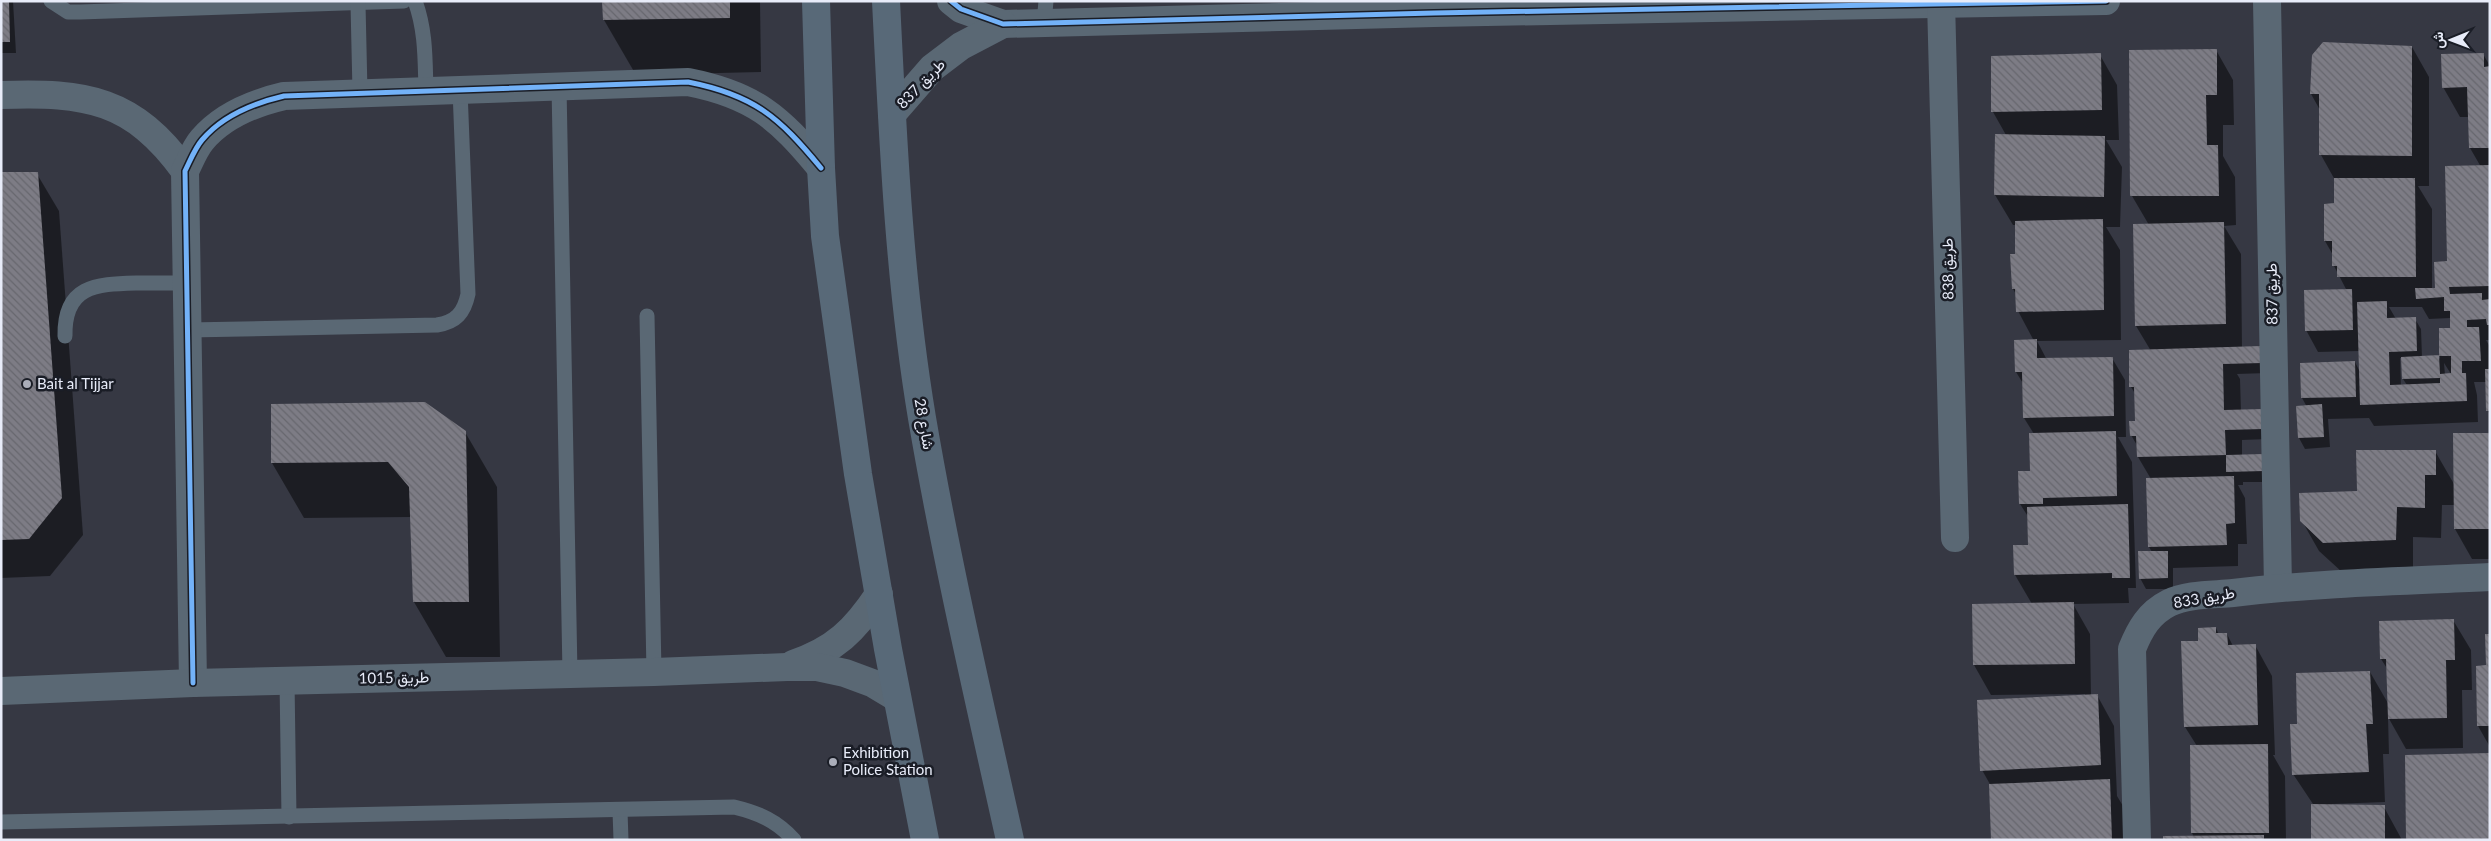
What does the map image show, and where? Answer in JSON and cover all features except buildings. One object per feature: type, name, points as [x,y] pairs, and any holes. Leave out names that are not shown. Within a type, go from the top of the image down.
[{"type":"main road","points":[[816,1],[821,168],[826,236],[856,465],[897,698],[925,840]]},
{"type":"main road","name":"شارع 28","points":[[886,1],[902,261],[922,417],[966,639],[1010,840]]},
{"type":"street","name":"طريق 837","points":[[951,1],[961,9],[1003,24]]},
{"type":"street","name":"طريق 837","points":[[892,114],[932,68],[961,46],[1003,24],[1045,12],[2106,1]]},
{"type":"street","name":"طريق 837","points":[[2267,1],[2278,587]]},
{"type":"street","name":"طريق 838","points":[[1941,3],[1954,538]]},
{"type":"street","points":[[193,683],[185,171],[201,141],[218,125],[239,111],[261,102],[284,96],[688,82],[718,88],[746,99],[772,115],[794,136],[821,168]]},
{"type":"street","points":[[1,95],[59,94],[84,98],[109,106],[131,118],[152,133],[170,151],[185,171]]},
{"type":"street","name":"طريق 833","points":[[2137,840],[2131,669],[2132,648],[2140,629],[2153,614],[2170,602],[2278,587],[2490,576]]},
{"type":"street","points":[[787,666],[816,657],[841,640],[862,619],[878,594]]},
{"type":"street","points":[[787,666],[816,667],[845,673],[872,683],[897,698]]},
{"type":"street","name":"طريق 1015","points":[[1,691],[287,680],[654,672],[787,666]]},
{"type":"lane","points":[[51,1],[68,12],[404,1]]},
{"type":"lane","points":[[415,1],[422,21],[424,36],[426,92]]},
{"type":"lane","points":[[358,4],[360,92]]},
{"type":"lane","points":[[559,86],[570,674]]},
{"type":"lane","points":[[188,330],[437,325],[449,323],[459,316],[465,306],[468,294],[460,90]]},
{"type":"lane","points":[[65,336],[64,322],[67,312],[81,293],[94,286],[109,284],[187,283]]},
{"type":"lane","points":[[648,316],[654,672]]},
{"type":"lane","points":[[287,680],[290,817]]},
{"type":"lane","points":[[1,822],[620,811],[734,807],[760,814],[782,826],[794,840]]},
{"type":"lane","points":[[620,811],[621,840]]},
{"type":"cycle path","points":[[951,1],[961,9],[1003,24],[1434,13],[2106,1]]},
{"type":"cycle path","points":[[193,683],[185,171],[199,143],[210,131],[229,117],[250,106],[284,96],[688,82],[731,94],[748,101],[764,111],[792,135],[821,168]]},
{"type":"place","name":"Bait al Tijjar","points":[[27,384]]},
{"type":"place","name":"Exhibition Police Station","points":[[833,762]]}]
